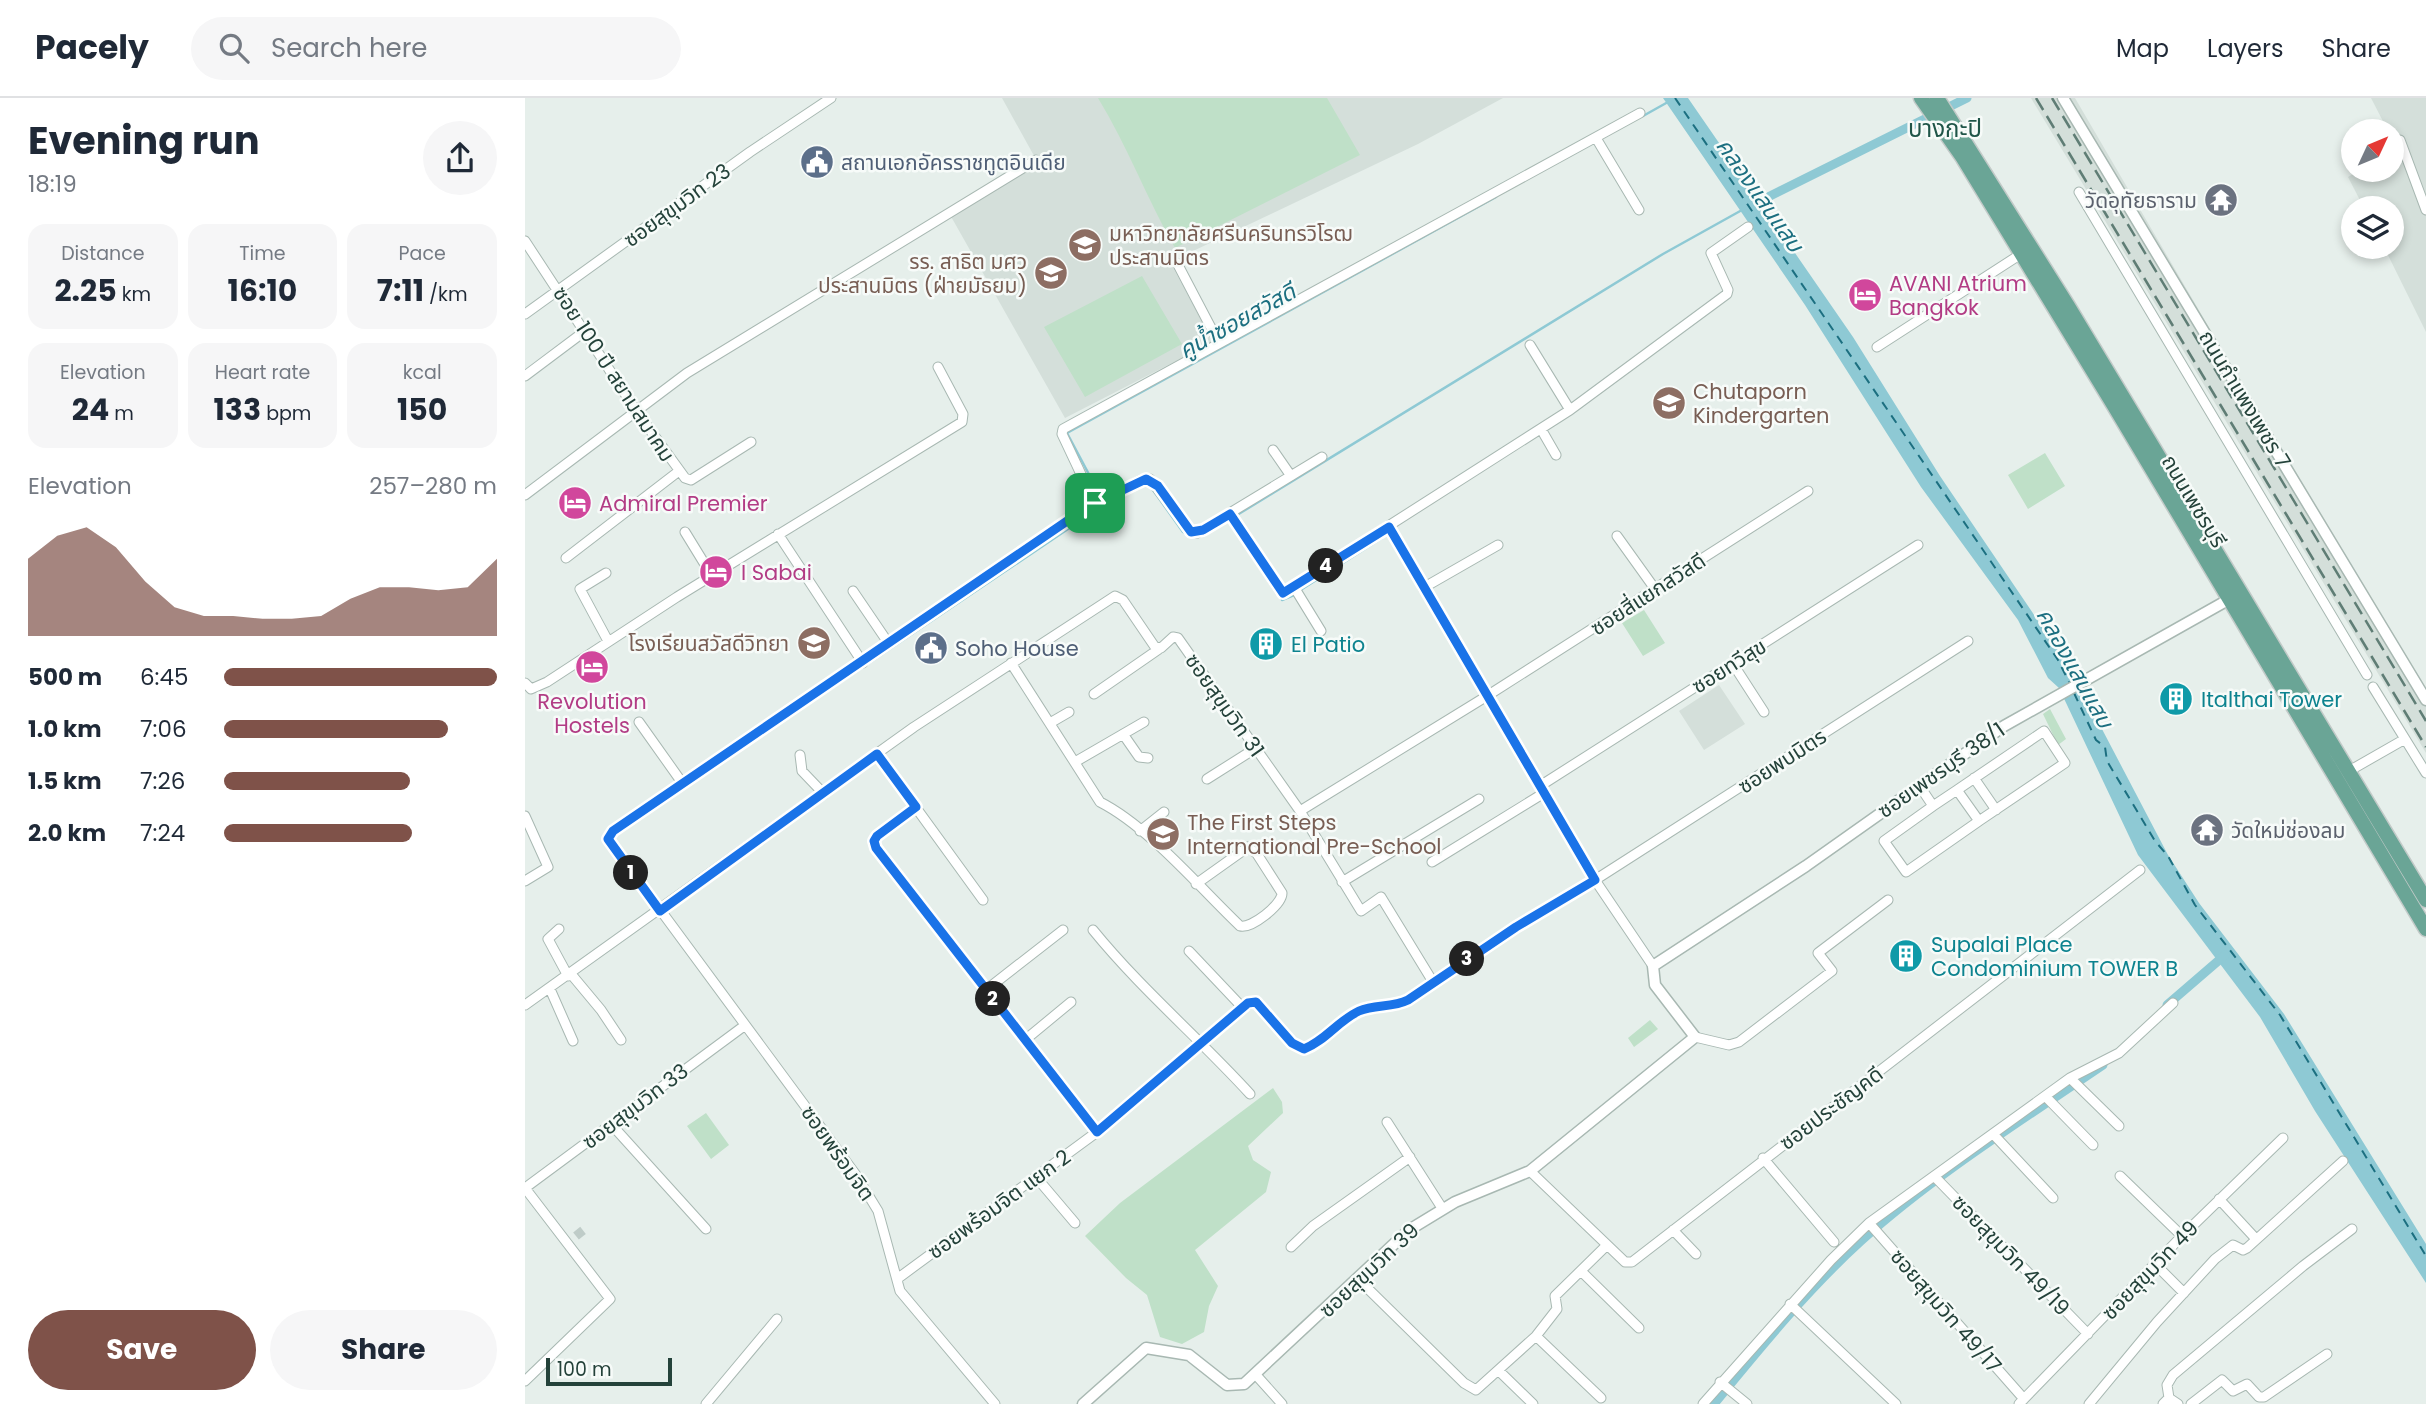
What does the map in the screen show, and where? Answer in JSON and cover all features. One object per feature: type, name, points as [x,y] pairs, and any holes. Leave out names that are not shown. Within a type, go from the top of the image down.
[{"type":"main road","name":"ถนนเพชรบุรี","points":[[1921,98],[1940,111],[2234,596],[2426,900]]},
{"type":"main road","name":"ถนนเพชรบุรี","points":[[1940,111],[2021,254],[2069,320]]},
{"type":"main road","name":"ถนนเพชรบุรี","points":[[2348,779],[2426,929]]},
{"type":"street","name":"ซอยสุขุมวิท 23","points":[[525,314],[750,152],[831,98]]},
{"type":"street","name":"ถนนกำแพงเพชร 7","points":[[2063,98],[2426,699]]},
{"type":"street","points":[[1095,503],[1062,434],[1063,429],[1597,140],[1640,113]]},
{"type":"street","points":[[1597,140],[1639,210]]},
{"type":"street","points":[[2405,154],[2426,210]]},
{"type":"street","points":[[525,495],[687,373],[1036,160]]},
{"type":"street","points":[[2079,192],[2367,674]]},
{"type":"street","points":[[1230,514],[1280,591],[1296,590],[1570,410],[1727,294],[1728,290],[1711,253],[1748,227]]},
{"type":"street","name":"ซอย 100 ปี สยามสมาคม","points":[[525,241],[678,471],[691,480],[751,442]]},
{"type":"street","points":[[1877,346],[2021,254]]},
{"type":"street","points":[[1177,263],[1219,343]]},
{"type":"street","points":[[525,376],[585,331]]},
{"type":"street","points":[[1530,345],[1570,410]]},
{"type":"street","points":[[525,682],[531,689],[547,682],[778,534],[962,422],[963,414],[939,367]]},
{"type":"street","points":[[1541,429],[1556,455]]},
{"type":"street","points":[[1273,450],[1291,476]]},
{"type":"street","points":[[639,722],[683,784],[1095,503],[1146,479],[1158,486],[1191,532],[1203,530],[1322,457]]},
{"type":"street","points":[[566,558],[678,471]]},
{"type":"street","name":"ซอยสี่แยกสวัสดี","points":[[1487,696],[1808,491]]},
{"type":"street","points":[[1389,527],[1595,880],[1653,966],[1655,985],[1695,1037],[1729,1045],[1739,1042],[1832,971],[1818,953],[1888,900]]},
{"type":"street","points":[[685,532],[712,576]]},
{"type":"street","points":[[778,534],[863,663]]},
{"type":"street","points":[[1617,536],[1655,589]]},
{"type":"street","points":[[1423,588],[1498,545]]},
{"type":"street","name":"ซอยทวีสุข","points":[[1432,862],[1918,545]]},
{"type":"street","points":[[606,573],[580,589],[608,641]]},
{"type":"street","points":[[1296,590],[1321,631]]},
{"type":"street","points":[[853,591],[889,644]]},
{"type":"street","name":"ซอยสุขุมวิท 31","points":[[525,1005],[877,754],[1115,596],[1123,600],[1159,649],[1173,637],[1178,638],[1300,811],[1361,911],[1381,897],[1433,982]]},
{"type":"street","name":"ซอยเพชรบุรี 38/1","points":[[1653,966],[1805,866],[2004,726],[2234,596]]},
{"type":"street","name":"ซอยพบมิตร","points":[[1433,982],[1968,642]]},
{"type":"street","points":[[1094,694],[1159,649]]},
{"type":"street","points":[[1011,663],[1100,802],[1122,813],[1196,884],[1245,928],[1279,905],[1282,900],[1282,893],[1252,848],[1248,847],[1196,884]]},
{"type":"street","points":[[1733,664],[1764,712]]},
{"type":"street","points":[[2373,687],[2426,773]]},
{"type":"street","points":[[1300,811],[1487,696]]},
{"type":"street","points":[[1050,723],[1069,712]]},
{"type":"street","points":[[1075,762],[1144,722]]},
{"type":"street","points":[[2044,731],[2065,762],[1906,872],[1884,841],[1957,790],[2044,731]]},
{"type":"street","points":[[1123,734],[1139,757],[1148,758]]},
{"type":"street","points":[[2348,779],[2405,739]]},
{"type":"street","points":[[1207,779],[1256,748]]},
{"type":"street","points":[[877,754],[983,900]]},
{"type":"street","points":[[800,755],[802,771],[824,794]]},
{"type":"street","points":[[1974,778],[1996,810]]},
{"type":"street","name":"ซอยพร้อมจิต","points":[[683,784],[613,831],[608,839],[856,1175],[878,1211],[900,1291],[995,1404]]},
{"type":"street","points":[[1919,785],[1933,806]]},
{"type":"street","points":[[1957,790],[1979,821]]},
{"type":"street","points":[[1342,882],[1479,799]]},
{"type":"street","points":[[916,807],[877,836],[874,841],[876,848],[1097,1132]]},
{"type":"street","points":[[1140,831],[1164,812]]},
{"type":"street","points":[[525,816],[548,867],[525,881]]},
{"type":"street","name":"ซอยประชัญคดี","points":[[1530,1171],[1628,1263],[2140,870]]},
{"type":"street","points":[[559,929],[548,939],[570,975],[601,1010],[621,1041]]},
{"type":"street","points":[[986,990],[1063,930]]},
{"type":"street","points":[[1093,930],[1128,971],[1202,1041],[1250,1094]]},
{"type":"street","points":[[1189,951],[1242,1007],[1256,1002],[1292,1043],[1304,1049],[1356,1013],[1399,1004],[1433,982]]},
{"type":"street","points":[[550,989],[573,1041]]},
{"type":"street","points":[[1025,1040],[1071,1002]]},
{"type":"street","points":[[1703,1404],[1790,1304],[1869,1223],[2070,1078],[2119,1053],[2173,1003]]},
{"type":"street","name":"ซอยพร้อมจิต แยก 2","points":[[897,1279],[1097,1132],[1242,1007]]},
{"type":"street","name":"ซอยสุขุมวิท 33","points":[[525,1188],[744,1026]]},
{"type":"street","name":"ซอยสุขุมวิท 39","points":[[1083,1404],[1146,1348],[1189,1355],[1227,1385],[1244,1384],[1409,1230],[1442,1208],[1530,1171],[1695,1037]]},
{"type":"street","points":[[2070,1078],[2119,1126]]},
{"type":"street","points":[[2046,1097],[2093,1145]]},
{"type":"street","points":[[1387,1122],[1442,1208]]},
{"type":"street","points":[[611,1124],[706,1229]]},
{"type":"street","points":[[1994,1135],[2053,1198]]},
{"type":"street","name":"ซอยสุขุมวิท 49","points":[[2021,1401],[2182,1236],[2283,1138]]},
{"type":"street","points":[[1291,1247],[1313,1226],[1410,1157]]},
{"type":"street","points":[[1763,1158],[1834,1242]]},
{"type":"street","points":[[2089,1404],[2132,1350],[2228,1247],[2243,1250],[2343,1161]]},
{"type":"street","name":"ซอยสุขุมวิท 49/19","points":[[1934,1176],[2088,1334]]},
{"type":"street","points":[[2120,1176],[2182,1236]]},
{"type":"street","points":[[1036,1177],[1075,1223]]},
{"type":"street","points":[[525,1188],[572,1240],[610,1298],[525,1381]]},
{"type":"street","points":[[2219,1199],[2256,1239]]},
{"type":"street","name":"ซอยสุขุมวิท 49/17","points":[[1869,1223],[2021,1401]]},
{"type":"street","points":[[2178,1404],[2166,1401],[2167,1385],[2173,1375],[2303,1266],[2352,1229]]},
{"type":"street","points":[[1673,1230],[1696,1254]]},
{"type":"street","points":[[1358,1279],[1472,1390],[1499,1371],[1536,1336],[1557,1309],[1555,1296],[1607,1245]]},
{"type":"street","points":[[2155,1264],[2184,1293]]},
{"type":"street","points":[[1581,1270],[1639,1328]]},
{"type":"street","points":[[1790,1304],[1896,1404]]},
{"type":"street","points":[[706,1404],[777,1319]]},
{"type":"street","points":[[1536,1336],[1601,1398]]},
{"type":"street","points":[[2191,1404],[2222,1380],[2233,1391],[2247,1384],[2259,1397],[2264,1397],[2327,1354]]},
{"type":"street","points":[[1499,1371],[1533,1404]]},
{"type":"street","points":[[1256,1375],[1282,1404]]},
{"type":"street","points":[[1720,1382],[1747,1404]]},
{"type":"shaded area","name":"มหาวิทยาลัยศรีนครินทรวิโรฒ ประสานมิตร","points":[[1002,98],[1503,98],[1418,144],[1170,262],[1213,342],[1065,418],[949,213],[1038,163]]},
{"type":"shaded area","points":[[2031,98],[2075,98],[2426,699],[2426,753]]},
{"type":"shaded area","points":[[2371,98],[2426,98],[2426,332],[2390,259],[2404,259],[2404,196],[2358,196],[2351,182],[2405,182],[2405,119],[2382,119]]},
{"type":"shaded area","points":[[1719,685],[1745,724],[1704,750],[1679,711]]},
{"type":"green space","points":[[1098,98],[1327,98],[1360,155],[1175,248]]},
{"type":"green space","points":[[1142,276],[1182,344],[1085,397],[1044,327]]},
{"type":"green space","points":[[2045,453],[2065,486],[2028,509],[2008,475]]},
{"type":"green space","points":[[1644,610],[1665,643],[1643,656],[1622,623]]},
{"type":"green space","points":[[2050,709],[2066,739],[2058,745],[2043,714]]},
{"type":"green space","points":[[1650,1020],[1658,1029],[1634,1047],[1628,1038]]},
{"type":"green space","points":[[1273,1088],[1282,1102],[1283,1113],[1248,1146],[1253,1160],[1271,1172],[1266,1192],[1195,1250],[1218,1286],[1209,1306],[1204,1332],[1182,1344],[1160,1337],[1147,1295],[1126,1278],[1085,1236],[1120,1203]]},
{"type":"green space","points":[[706,1113],[729,1145],[711,1159],[687,1126]]},
{"type":"water","points":[[1663,98],[1688,98],[1853,337],[1940,476],[2070,668],[2168,855],[2199,903],[2284,1014],[2426,1244],[2426,1283],[2315,1111],[2260,1017],[2138,855],[2059,688],[2048,678],[2018,620],[1921,487],[1805,305]]},
{"type":"waterway","name":"คลองแสนแสบ","points":[[1750,206],[1967,98]]},
{"type":"waterway","name":"คูน้ำซอยสวัสดี","points":[[1643,116],[1668,102]]},
{"type":"waterway","name":"คูน้ำซอยสวัสดี","points":[[1101,497],[1067,433],[1496,197]]},
{"type":"waterway","name":"คูน้ำซอยสวัสดี","points":[[1237,515],[1663,254],[1742,210]]},
{"type":"waterway","name":"คูน้ำซอยสวัสดี","points":[[1153,490],[1183,532],[1192,537]]},
{"type":"waterway","name":"คูน้ำซอยสวัสดี","points":[[823,694],[1105,504]]},
{"type":"waterway","name":"คูน้ำซอยสวัสดี","points":[[1299,591],[1382,538]]},
{"type":"waterway","name":"คูน้ำซอยสวัสดี","points":[[1282,600],[1294,595]]},
{"type":"waterway","points":[[2167,1005],[2225,955]]},
{"type":"waterway","points":[[1714,1404],[1803,1299],[1861,1241],[1948,1171],[2103,1065]]},
{"type":"ferry route","points":[[1675,98],[2058,660],[2070,684]]},
{"type":"ferry route","points":[[2074,693],[2096,740],[2105,747],[2107,761],[2155,841],[2168,856],[2195,905],[2280,1015],[2426,1256]]},
{"type":"tunnel","points":[[576,1236],[586,1228]]},
{"type":"railway","points":[[2036,98],[2426,747]]},
{"type":"railway","points":[[2052,98],[2426,721]]},
{"type":"place","name":"สถานเอกอัครราชทูตอินเดีย","points":[[817,162]]},
{"type":"place","name":"วัดอุทัยธาราม","points":[[2221,200]]},
{"type":"place","name":"มหาวิทยาลัยศรีนครินทรวิโรฒ ประสานมิตร","points":[[1085,245]]},
{"type":"place","name":"รร. สาธิต มศว ประสานมิตร (ฝ่ายมัธยม)","points":[[1051,273]]},
{"type":"place","name":"AVANI Atrium Bangkok","points":[[1865,295]]},
{"type":"place","name":"Chutaporn Kindergarten","points":[[1669,403]]},
{"type":"place","name":"Admiral Premier","points":[[575,503]]},
{"type":"place","name":"I Sabai","points":[[716,572]]},
{"type":"place","name":"โรงเรียนสวัสดีวิทยา","points":[[814,643]]},
{"type":"place","name":"El Patio","points":[[1266,644]]},
{"type":"place","name":"Soho House","points":[[931,648]]},
{"type":"place","name":"Revolution Hostels","points":[[592,667]]},
{"type":"place","name":"Italthai Tower","points":[[2176,699]]},
{"type":"place","name":"วัดใหม่ช่องลม","points":[[2207,830]]},
{"type":"place","name":"The First Steps International Pre-School","points":[[1163,834]]},
{"type":"place","name":"Supalai Place Condominium TOWER B","points":[[1906,956]]},
{"type":"district","name":"บางกะปิ","points":[[1945,128]]},
{"type":"route","points":[[1150,479],[1191,532],[1203,530],[1230,514],[1283,593],[1389,527],[1595,880],[1516,927],[1408,1000],[1392,1007],[1366,1008],[1304,1049],[1292,1043],[1256,1002],[1248,1003],[1097,1132],[876,848],[874,841],[877,836],[916,807],[877,754],[660,911],[608,839],[613,831],[1095,503],[1141,480],[1150,479]]}]
